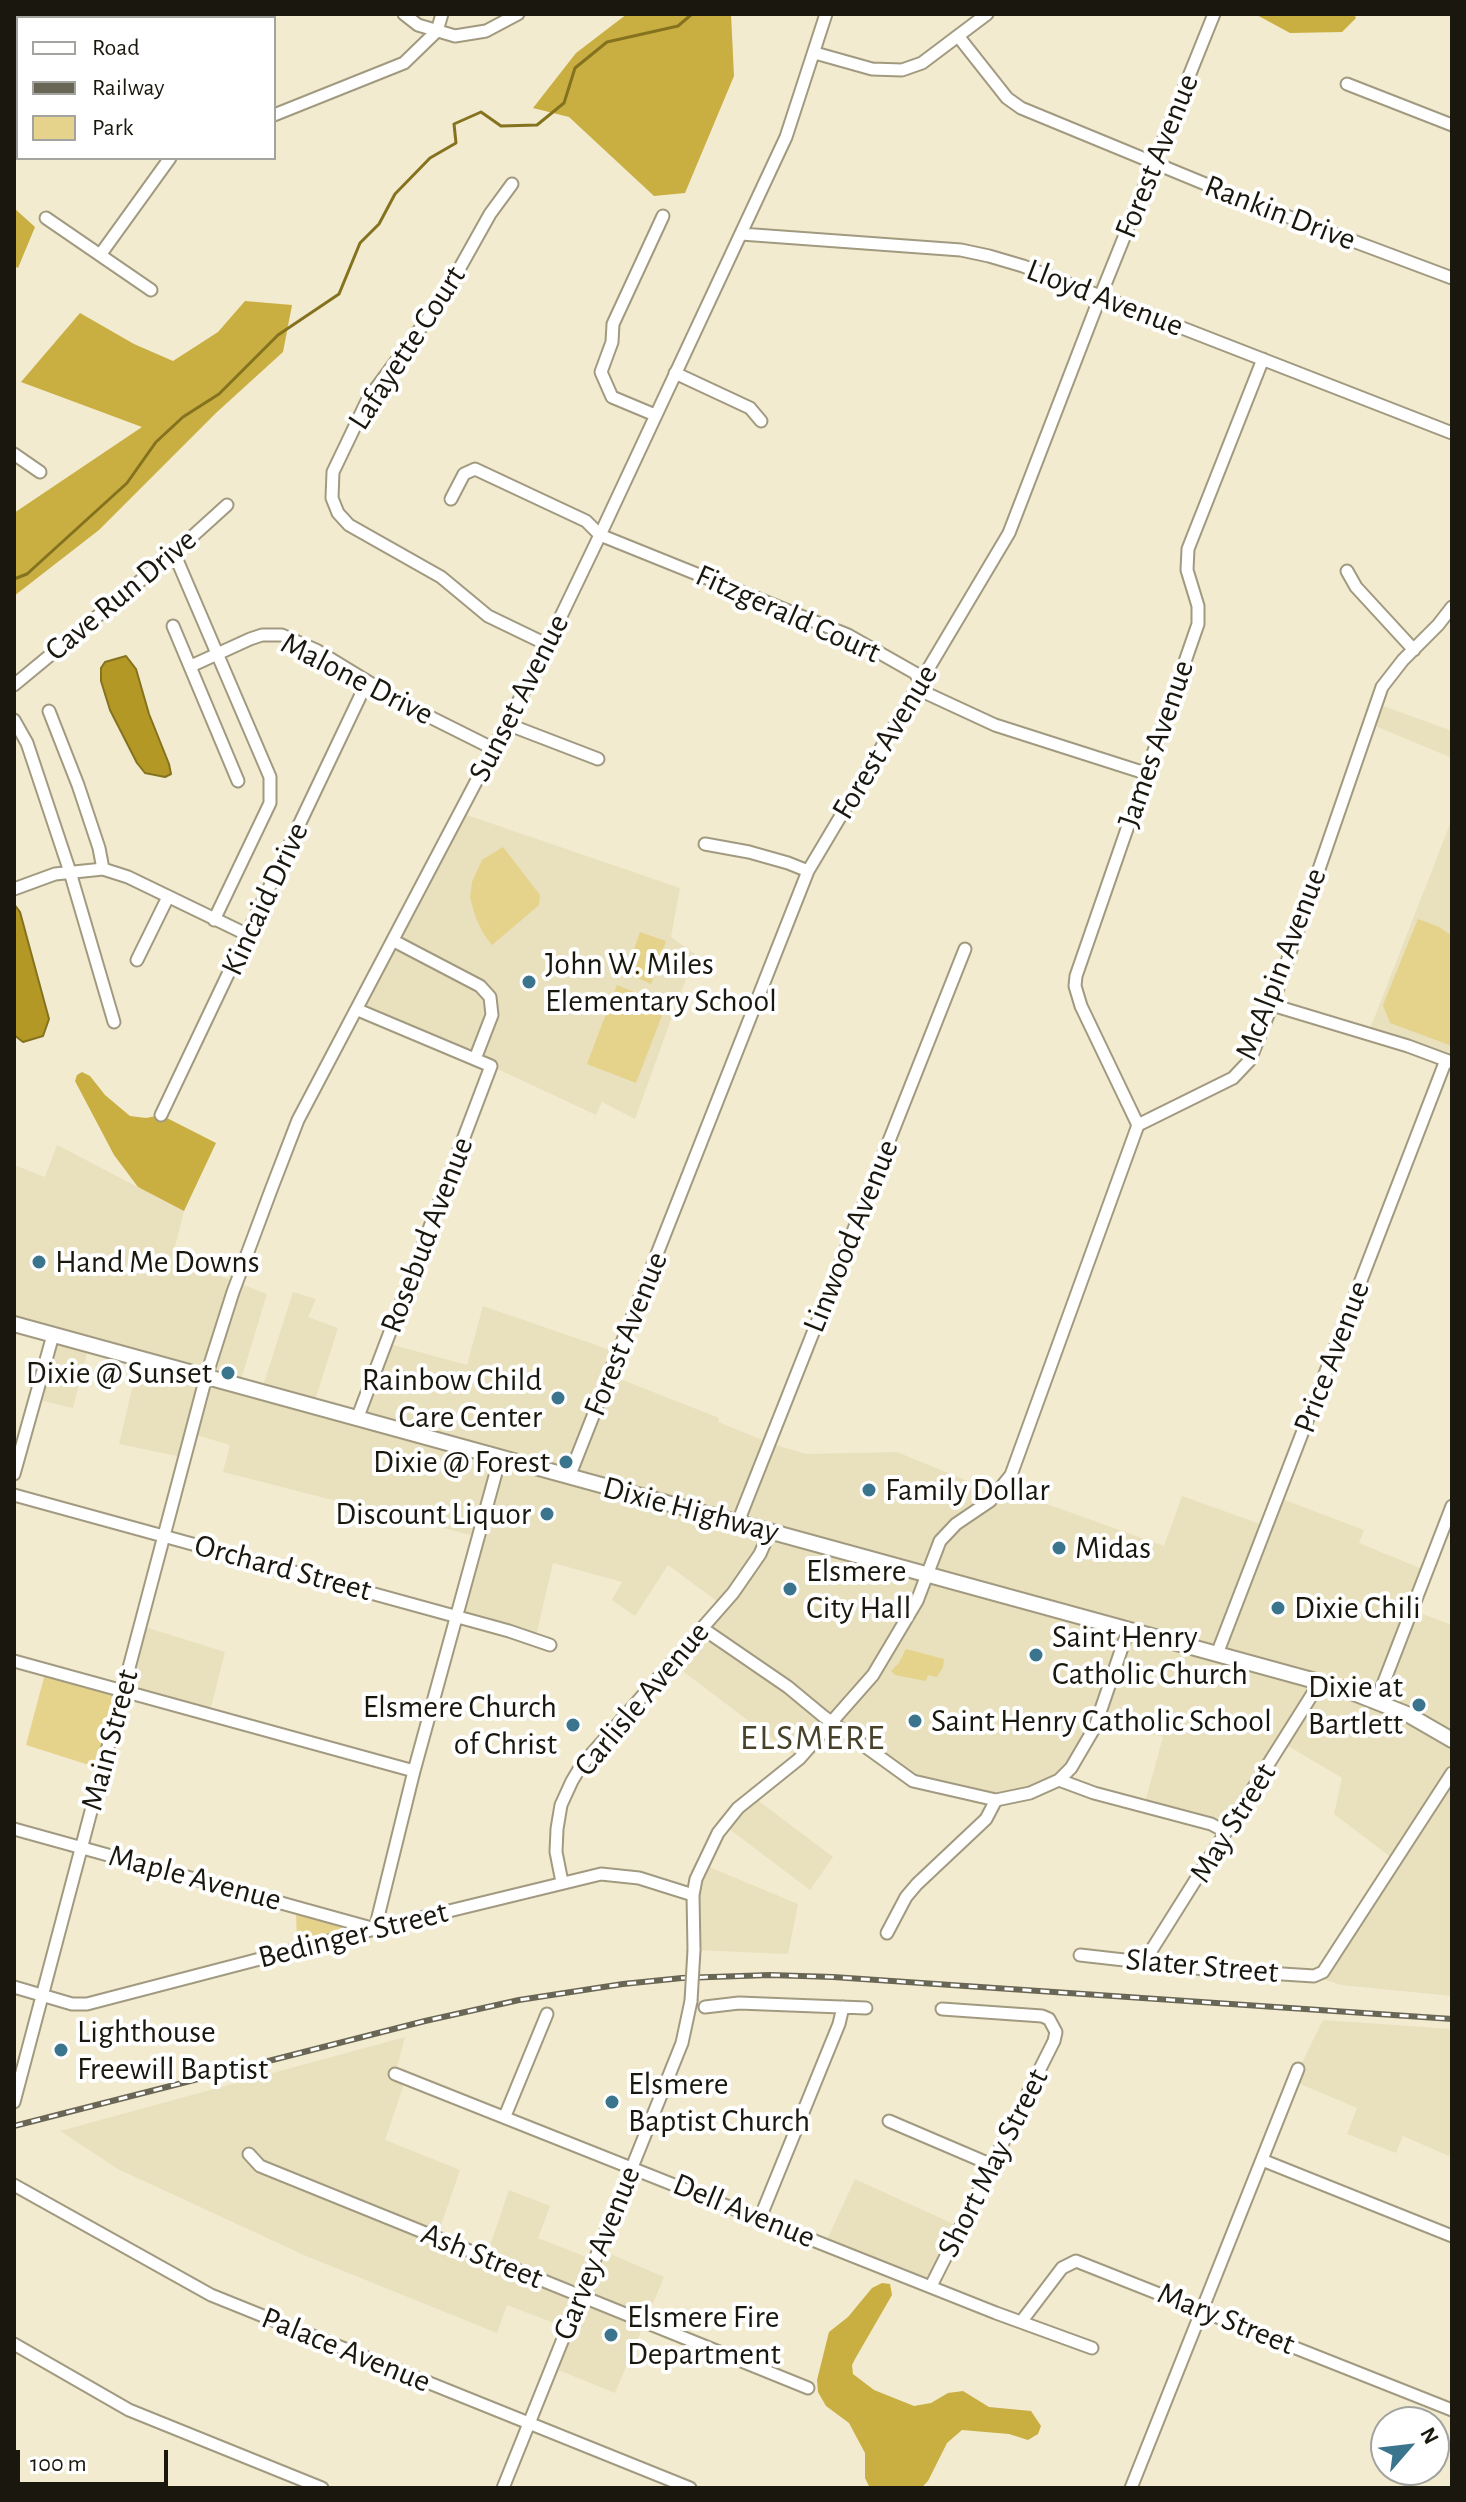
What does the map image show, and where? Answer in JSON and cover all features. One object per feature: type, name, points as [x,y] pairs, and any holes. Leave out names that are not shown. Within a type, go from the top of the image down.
[{"type":"main road","name":"Dixie Highway","points":[[14,1324],[1320,1682],[1377,1700],[1452,1740]]},
{"type":"street","points":[[404,14],[418,25],[455,36],[486,31],[518,14]]},
{"type":"street","points":[[276,114],[404,63],[437,31],[442,14]]},
{"type":"street","name":"Sunset Avenue","points":[[206,1377],[233,1292],[298,1120],[507,724],[600,535],[786,137],[826,14]]},
{"type":"street","points":[[815,53],[872,69],[902,70],[922,63],[987,14]]},
{"type":"street","name":"Forest Avenue","points":[[569,1477],[808,871],[1009,533],[1214,14]]},
{"type":"street","name":"Rankin Drive","points":[[958,36],[1007,98],[1021,108],[1249,202],[1452,278]]},
{"type":"street","points":[[1347,84],[1452,125]]},
{"type":"street","points":[[100,255],[169,160]]},
{"type":"street","name":"Lafayette Court","points":[[512,184],[490,214],[443,298],[368,399],[333,472],[332,498],[338,513],[349,525],[441,577],[488,616],[546,644]]},
{"type":"street","points":[[655,415],[612,397],[601,372],[612,342],[613,324],[663,216]]},
{"type":"street","points":[[46,218],[151,290]]},
{"type":"street","name":"Lloyd Avenue","points":[[741,234],[961,250],[1023,266],[1452,433]]},
{"type":"street","name":"James Avenue","points":[[1138,1125],[1081,1006],[1075,986],[1076,976],[1198,624],[1198,606],[1187,570],[1188,549],[1263,359]]},
{"type":"street","points":[[675,373],[750,408],[761,421]]},
{"type":"street","points":[[14,454],[40,472]]},
{"type":"street","name":"Fitzgerald Court","points":[[451,499],[464,474],[475,469],[586,521],[600,535],[840,631],[915,673],[928,694],[995,725],[1145,773]]},
{"type":"street","name":"Cave Run Drive","points":[[14,685],[174,553],[227,505]]},
{"type":"street","points":[[174,553],[267,766],[272,788],[270,803],[214,920]]},
{"type":"street","points":[[1347,571],[1356,587],[1414,650]]},
{"type":"street","name":"McAlpin Avenue","points":[[1138,1125],[1233,1078],[1244,1068],[1272,1005],[1371,712],[1389,677],[1452,607]]},
{"type":"street","points":[[173,626],[238,781]]},
{"type":"street","name":"Malone Drive","points":[[191,666],[262,635],[282,635],[316,650],[406,705],[494,749]]},
{"type":"street","name":"Kincaid Drive","points":[[161,1115],[367,682]]},
{"type":"street","points":[[49,711],[78,785],[103,869]]},
{"type":"street","points":[[14,720],[27,743],[70,872],[114,1022]]},
{"type":"street","points":[[507,724],[598,759]]},
{"type":"street","points":[[705,844],[749,852],[808,871]]},
{"type":"street","points":[[14,889],[55,874],[103,869],[128,877],[248,935]]},
{"type":"street","points":[[137,960],[168,897]]},
{"type":"street","points":[[358,1010],[475,1059],[492,1015],[490,997],[480,986],[394,941]]},
{"type":"street","name":"Linwood Avenue","points":[[738,1522],[965,949]]},
{"type":"street","points":[[1272,1005],[1449,1061]]},
{"type":"street","name":"Rosebud Avenue","points":[[357,1419],[491,1066],[475,1059]]},
{"type":"street","name":"Price Avenue","points":[[1217,1654],[1449,1061]]},
{"type":"street","points":[[927,1574],[934,1553],[946,1534],[990,1501],[1011,1475],[1138,1125]]},
{"type":"street","points":[[14,1474],[53,1335]]},
{"type":"street","name":"Main Street","points":[[14,2102],[206,1377]]},
{"type":"street","points":[[375,1929],[414,1771],[500,1458]]},
{"type":"street","name":"Orchard Street","points":[[14,1495],[457,1616],[550,1645]]},
{"type":"street","points":[[1377,1700],[1452,1506]]},
{"type":"street","name":"Carlisle Avenue","points":[[562,1882],[556,1852],[557,1829],[561,1805],[572,1781],[581,1766],[702,1628],[760,1554],[770,1531]]},
{"type":"street","name":"Garvey Avenue","points":[[503,2488],[682,2043],[691,2001],[693,1895],[702,1864],[718,1833],[738,1808],[799,1759],[873,1675],[917,1601],[927,1574]]},
{"type":"street","points":[[702,1628],[788,1687],[913,1781],[996,1800],[1030,1793],[1059,1780],[1077,1761],[1089,1738],[1128,1630]]},
{"type":"street","points":[[14,1661],[414,1771]]},
{"type":"street","name":"May Street","points":[[1144,1962],[1320,1682]]},
{"type":"street","name":"Slater Street","points":[[1080,1955],[1204,1969],[1314,1976],[1323,1972],[1452,1773]]},
{"type":"street","points":[[1059,1780],[1094,1793],[1211,1824],[1226,1832]]},
{"type":"street","points":[[887,1933],[906,1897],[986,1819],[996,1800]]},
{"type":"street","name":"Maple Avenue","points":[[14,1829],[375,1929]]},
{"type":"street","name":"Bedinger Street","points":[[14,1987],[72,2004],[87,2004],[601,1874],[624,1875],[693,1895]]},
{"type":"street","points":[[705,2007],[739,2003],[866,2008]]},
{"type":"street","points":[[760,2218],[839,2024],[843,2007]]},
{"type":"street","name":"Short May Street","points":[[931,2286],[1056,2032],[1042,2016],[942,2009]]},
{"type":"street","points":[[505,2116],[547,2014]]},
{"type":"street","points":[[1131,2488],[1298,2069]]},
{"type":"street","name":"Dell Avenue","points":[[395,2074],[1092,2348]]},
{"type":"street","points":[[889,2121],[992,2165]]},
{"type":"street","name":"Ash Street","points":[[249,2154],[260,2166],[808,2388]]},
{"type":"street","points":[[1262,2160],[1452,2236]]},
{"type":"street","name":"Palace Avenue","points":[[14,2185],[211,2295],[690,2488]]},
{"type":"street","name":"Mary Street","points":[[1021,2322],[1062,2268],[1076,2261],[1452,2410]]},
{"type":"street","points":[[14,2344],[129,2410],[322,2488]]},
{"type":"shaded area","points":[[627,14],[731,14],[734,76],[685,193],[654,196],[569,117],[533,108],[576,53]]},
{"type":"shaded area","points":[[1255,14],[1354,14],[1356,18],[1342,32],[1290,33]]},
{"type":"shaded area","points":[[14,208],[35,227],[18,268],[14,266]]},
{"type":"shaded area","points":[[245,301],[292,305],[283,352],[217,412],[99,530],[14,596],[14,513],[142,427],[21,382],[80,313],[134,344],[173,361],[218,332]]},
{"type":"shaded area","points":[[126,656],[136,669],[149,714],[169,764],[171,774],[165,777],[145,773],[110,710],[101,681],[101,668],[105,662]]},
{"type":"shaded area","points":[[1375,703],[1452,731],[1452,758],[1368,723]]},
{"type":"shaded area","name":"John W. Miles Elementary School","points":[[461,813],[680,888],[671,937],[695,954],[635,1119],[602,1102],[596,1115],[491,1066],[358,1010]]},
{"type":"shaded area","points":[[1452,819],[1452,1062],[1368,1034]]},
{"type":"shaded area","points":[[14,904],[20,912],[49,1019],[43,1036],[23,1042],[14,1035]]},
{"type":"shaded area","points":[[82,1072],[90,1076],[105,1095],[130,1116],[146,1118],[161,1115],[216,1143],[184,1211],[138,1187],[114,1155],[75,1081]]},
{"type":"shaded area","points":[[57,1145],[184,1211],[172,1258],[267,1294],[239,1386],[261,1392],[293,1292],[316,1299],[308,1317],[338,1328],[313,1407],[357,1419],[386,1343],[467,1365],[483,1306],[619,1353],[610,1375],[719,1418],[718,1422],[770,1443],[806,1454],[897,1452],[997,1493],[1002,1488],[1164,1546],[1182,1496],[1266,1526],[1277,1497],[1364,1530],[1359,1543],[1427,1571],[1412,1610],[1452,1625],[1452,1996],[1341,1985],[1314,1976],[1396,1861],[1334,1814],[1342,1778],[1283,1743],[1226,1832],[1144,1806],[1163,1737],[1098,1720],[1068,1772],[1014,1798],[919,1784],[830,1721],[799,1759],[672,1663],[722,1605],[668,1565],[635,1616],[612,1600],[622,1582],[553,1563],[535,1640],[457,1616],[478,1537],[223,1472],[230,1445],[193,1434],[187,1458],[119,1444],[139,1359],[89,1345],[73,1408],[35,1399],[53,1335],[14,1324],[14,1165],[45,1177]]},
{"type":"shaded area","points":[[142,1626],[225,1652],[209,1715],[124,1692]]},
{"type":"shaded area","points":[[752,1796],[833,1857],[810,1890],[724,1825]]},
{"type":"shaded area","points":[[702,1864],[798,1904],[788,1954],[694,1950],[693,1895]]},
{"type":"shaded area","points":[[1323,2020],[1452,2029],[1452,2146],[1449,2156],[1403,2136],[1396,2153],[1347,2134],[1357,2108],[1293,2081]]},
{"type":"shaded area","points":[[405,2037],[395,2074],[406,2078],[385,2140],[460,2170],[437,2237],[486,2257],[509,2190],[550,2206],[538,2238],[594,2260],[599,2249],[664,2277],[615,2393],[551,2367],[567,2328],[507,2305],[497,2333],[306,2256],[118,2169],[60,2131]]},
{"type":"shaded area","points":[[855,2179],[960,2227],[931,2286],[825,2244]]},
{"type":"shaded area","points":[[882,2283],[890,2284],[892,2295],[852,2365],[853,2374],[874,2390],[914,2406],[931,2403],[948,2393],[963,2391],[989,2407],[1031,2411],[1041,2426],[1038,2434],[1028,2440],[1009,2434],[962,2430],[947,2443],[928,2481],[921,2488],[870,2488],[865,2478],[865,2453],[849,2423],[826,2406],[818,2392],[817,2380],[829,2332],[848,2317],[872,2288]]},
{"type":"green space","points":[[503,847],[540,895],[539,905],[492,945],[483,933],[470,898],[472,882],[482,860]]},
{"type":"green space","points":[[1418,919],[1452,936],[1452,1046],[1390,1023],[1383,1005]]},
{"type":"green space","points":[[640,932],[666,941],[651,984],[626,973]]},
{"type":"green space","points":[[617,985],[666,1005],[636,1083],[587,1064]]},
{"type":"green space","points":[[906,1649],[944,1659],[937,1677],[928,1675],[926,1681],[895,1675],[891,1671]]},
{"type":"green space","points":[[46,1670],[124,1692],[102,1769],[26,1745]]},
{"type":"green space","points":[[296,1910],[346,1926],[345,1930],[297,1943]]},
{"type":"waterway","points":[[14,579],[27,574],[127,483],[156,442],[183,417],[219,394],[278,335],[339,294],[360,243],[379,224],[395,194],[430,158],[456,143],[454,124],[481,112],[501,126],[537,125],[564,103],[575,68],[607,42],[678,26],[692,14]]},
{"type":"railway","points":[[14,2126],[519,2000],[682,1978],[770,1975],[833,1977],[1452,2019]]},
{"type":"place","name":"John W. Miles Elementary School","points":[[529,982]]},
{"type":"place","name":"Hand Me Downs","points":[[39,1262]]},
{"type":"place","name":"Dixie @ Sunset","points":[[228,1373]]},
{"type":"place","name":"Rainbow Child Care Center","points":[[558,1398]]},
{"type":"place","name":"Dixie @ Forest","points":[[566,1462]]},
{"type":"place","name":"Family Dollar","points":[[869,1490]]},
{"type":"place","name":"Discount Liquor","points":[[547,1514]]},
{"type":"place","name":"Midas","points":[[1059,1548]]},
{"type":"place","name":"Elsmere City Hall","points":[[790,1589]]},
{"type":"place","name":"Dixie Chili","points":[[1278,1608]]},
{"type":"place","name":"Saint Henry Catholic Church","points":[[1036,1655]]},
{"type":"place","name":"Dixie at Bartlett","points":[[1419,1705]]},
{"type":"place","name":"Saint Henry Catholic School","points":[[915,1721]]},
{"type":"place","name":"Elsmere Church of Christ","points":[[573,1725]]},
{"type":"place","name":"Lighthouse Freewill Baptist","points":[[61,2050]]},
{"type":"place","name":"Elsmere Baptist Church","points":[[612,2102]]},
{"type":"place","name":"Elsmere Fire Department","points":[[611,2335]]},
{"type":"district","name":"ELSMERE","points":[[813,1738]]}]
